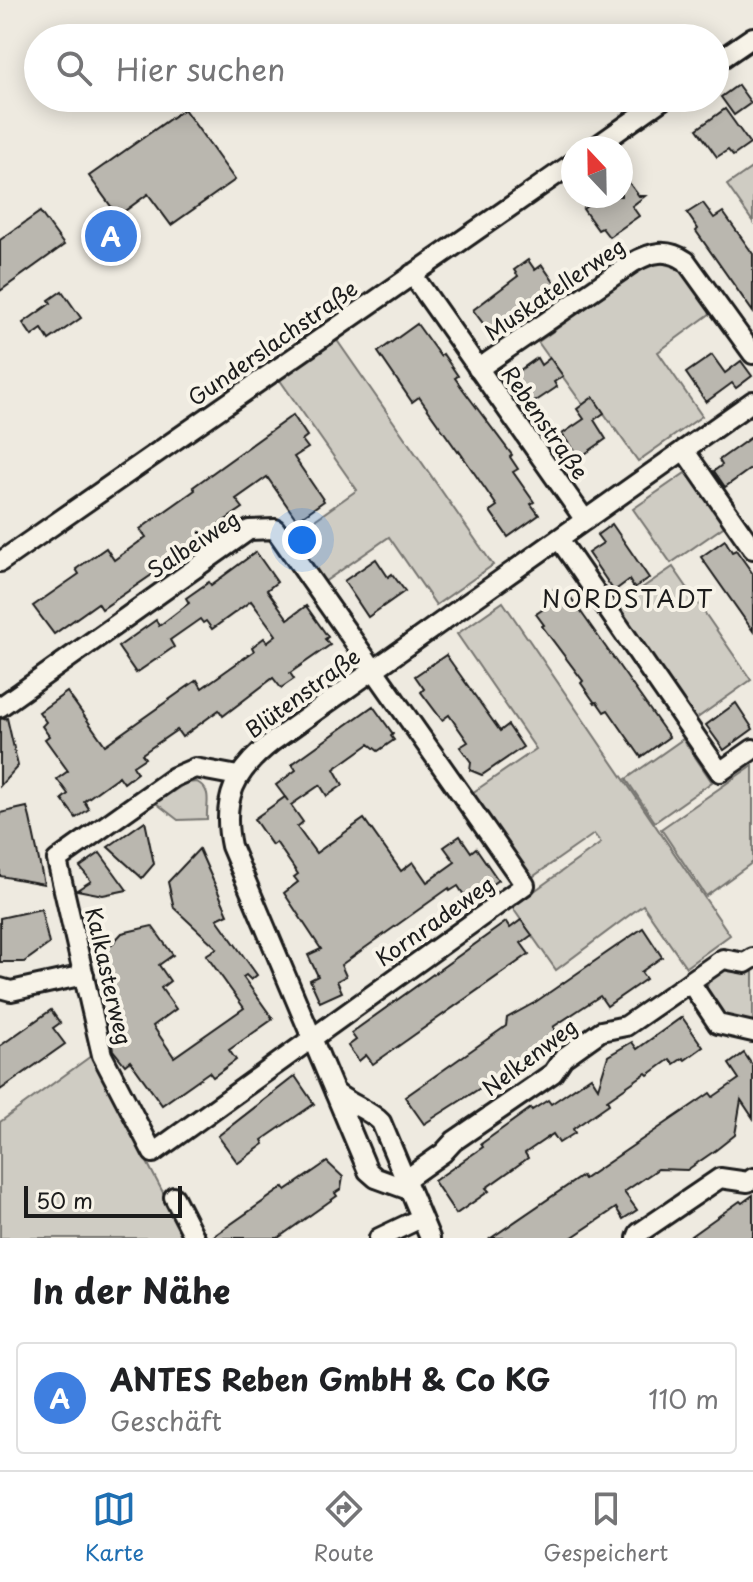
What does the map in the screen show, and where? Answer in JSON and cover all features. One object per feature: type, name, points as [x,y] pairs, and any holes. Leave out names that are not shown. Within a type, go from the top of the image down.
[{"type":"street","points":[[729,53],[753,37]]},
{"type":"street","points":[[611,136],[645,112]]},
{"type":"street","name":"Gunderslachstraße","points":[[0,562],[561,171]]},
{"type":"street","name":"Muskatellerweg","points":[[478,369],[632,263],[644,256],[669,252],[686,261],[753,354]]},
{"type":"street","name":"Rebenstraße","points":[[412,274],[585,520]]},
{"type":"street","points":[[753,401],[559,539],[720,772],[753,749]]},
{"type":"street","points":[[684,450],[753,549]]},
{"type":"street","name":"Salbeiweg","points":[[0,707],[249,530],[275,529],[374,669]]},
{"type":"street","name":"Blütenstraße","points":[[407,1185],[376,1178],[368,1171],[231,846],[228,809],[238,776],[249,760],[559,539]]},
{"type":"street","name":"Kornradeweg","points":[[313,1036],[525,885],[374,669]]},
{"type":"street","name":"Kalkasterweg","points":[[238,776],[195,768],[174,777],[57,860],[102,1055],[153,1153],[313,1036]]},
{"type":"street","name":"Nelkenweg","points":[[407,1185],[454,1141],[553,1073],[563,1058],[601,1031],[626,1026],[723,959],[745,963],[753,958]]},
{"type":"street","points":[[0,988],[11,991],[84,975]]},
{"type":"street","points":[[690,982],[718,1024],[753,1032]]},
{"type":"street","points":[[335,1092],[381,1122],[430,1238]]},
{"type":"street","points":[[637,1238],[639,1233],[720,1178],[748,1182],[753,1178]]},
{"type":"street","points":[[174,1197],[195,1238]]},
{"type":"street","points":[[379,1238],[421,1218]]},
{"type":"shaded area","points":[[753,167],[753,222],[727,185]]},
{"type":"shaded area","points":[[655,263],[674,267],[682,273],[711,313],[658,352],[702,416],[638,461],[593,398],[583,405],[538,342],[641,269]]},
{"type":"shaded area","points":[[334,336],[493,565],[436,605],[389,537],[324,582],[292,536],[357,490],[277,376]]},
{"type":"shaded area","points":[[688,471],[726,525],[671,563],[633,509]]},
{"type":"shaded area","points":[[673,567],[751,680],[693,721],[614,607]]},
{"type":"shaded area","points":[[503,602],[730,935],[686,967],[643,905],[556,970],[512,907],[601,843],[594,834],[531,878],[472,793],[536,749],[457,634]]},
{"type":"shaded area","points":[[683,739],[712,782],[655,822],[626,779]]},
{"type":"shaded area","points":[[753,765],[753,862],[706,896],[661,829]]},
{"type":"shaded area","points":[[197,782],[207,793],[207,819],[178,820],[156,803],[186,783]]},
{"type":"shaded area","points":[[753,968],[753,1023],[725,1018],[706,990],[709,980],[723,969],[745,973]]},
{"type":"shaded area","points":[[91,1056],[187,1238],[0,1238],[0,1122]]},
{"type":"building","points":[[738,85],[751,103],[734,115],[729,108],[729,91]]},
{"type":"building","points":[[180,112],[186,112],[235,180],[171,225],[148,194],[118,216],[89,176]]},
{"type":"building","points":[[721,112],[727,112],[750,144],[733,156],[728,150],[717,157],[697,129]]},
{"type":"building","points":[[633,188],[639,196],[645,196],[633,205]]},
{"type":"building","points":[[703,203],[714,218],[723,212],[753,254],[753,312],[696,231],[698,229],[687,213]]},
{"type":"building","points":[[633,207],[639,216],[609,237],[602,228],[598,230],[583,209]]},
{"type":"building","points":[[40,212],[64,245],[0,291],[0,240]]},
{"type":"building","points":[[528,260],[535,270],[542,265],[560,291],[494,338],[473,310],[518,276],[514,270]]},
{"type":"building","points":[[62,291],[81,318],[49,340],[42,329],[32,336],[23,323]]},
{"type":"building","points":[[417,324],[440,356],[443,354],[458,376],[455,378],[512,455],[510,457],[518,469],[513,472],[534,502],[531,504],[539,515],[508,537],[490,511],[497,506],[459,451],[419,397],[412,402],[378,352]]},
{"type":"building","points":[[712,355],[725,373],[741,361],[752,376],[736,388],[732,383],[706,402],[686,373]]},
{"type":"building","points":[[537,358],[541,365],[550,358],[563,376],[554,382],[557,387],[533,403],[513,375]]},
{"type":"building","points":[[593,397],[604,413],[594,420],[606,439],[579,458],[562,434],[584,419],[577,409]]},
{"type":"building","points":[[293,415],[307,436],[302,440],[308,448],[294,457],[324,501],[297,520],[267,477],[236,499],[243,508],[202,536],[204,539],[102,609],[98,603],[54,634],[33,606],[79,574],[76,569],[106,548],[114,560],[146,537],[140,529]]},
{"type":"building","points":[[753,436],[753,467],[725,487],[714,471],[722,465],[719,460]]},
{"type":"building","points":[[612,524],[649,578],[634,588],[629,580],[614,591],[588,553],[603,543],[597,535]]},
{"type":"building","points":[[725,540],[753,574],[753,631],[701,557]]},
{"type":"building","points":[[256,552],[277,582],[267,590],[288,619],[306,606],[328,637],[325,639],[330,645],[290,673],[294,679],[281,688],[273,678],[223,716],[219,710],[182,737],[177,730],[142,754],[145,758],[133,766],[137,773],[124,783],[119,776],[84,801],[89,809],[76,818],[62,799],[68,794],[57,779],[68,771],[45,739],[49,736],[42,726],[46,722],[39,712],[67,692],[105,745],[197,680],[202,688],[254,651],[252,647],[264,638],[267,642],[276,635],[251,601],[212,629],[200,619],[170,640],[174,647],[136,673],[118,647],[156,620],[159,626],[189,603],[186,598],[209,582],[211,585]]},
{"type":"building","points":[[376,559],[388,577],[392,574],[405,591],[368,617],[344,581]]},
{"type":"building","points":[[557,587],[564,598],[569,595],[669,737],[641,757],[608,710],[604,712],[595,703],[536,614],[548,606],[542,597]]},
{"type":"building","points":[[446,655],[500,731],[508,725],[523,747],[482,775],[470,770],[471,762],[460,747],[468,742],[449,715],[442,720],[421,692],[424,689],[415,676]]},
{"type":"building","points":[[736,703],[753,729],[724,750],[706,725]]},
{"type":"building","points":[[373,706],[394,740],[378,751],[369,744],[334,769],[343,785],[327,796],[320,785],[291,805],[303,822],[297,827],[316,853],[364,819],[401,871],[413,862],[427,882],[455,862],[444,847],[460,836],[471,852],[476,848],[498,880],[468,901],[458,886],[450,891],[449,888],[341,965],[346,976],[337,981],[342,992],[320,1002],[310,980],[318,976],[308,955],[321,949],[284,893],[298,882],[294,877],[298,874],[276,842],[272,845],[254,819],[285,797],[276,785],[296,770],[292,764]]},
{"type":"building","points":[[7,718],[18,766],[0,786],[0,719]]},
{"type":"building","points":[[27,807],[44,884],[0,876],[0,813]]},
{"type":"building","points":[[145,821],[154,864],[142,878],[108,847]]},
{"type":"building","points":[[199,849],[228,914],[217,919],[257,975],[251,980],[246,975],[243,977],[273,1019],[229,1050],[236,1060],[213,1077],[209,1072],[162,1105],[130,1061],[125,1065],[113,1050],[112,1044],[124,1035],[113,1019],[99,958],[122,933],[152,926],[173,955],[159,965],[170,981],[161,988],[176,1009],[153,1026],[174,1057],[244,1008],[206,955],[217,948],[174,908],[168,882]]},
{"type":"building","points":[[100,853],[127,890],[103,895],[77,890],[91,881],[80,867]]},
{"type":"building","points":[[41,909],[49,944],[24,962],[0,962],[0,918]]},
{"type":"building","points":[[521,920],[532,935],[521,943],[529,954],[373,1064],[366,1055],[359,1061],[348,1046],[356,1040],[351,1033],[506,922],[510,928]]},
{"type":"building","points":[[643,928],[662,957],[641,972],[646,979],[607,1006],[600,996],[553,1027],[558,1033],[533,1050],[535,1053],[424,1124],[405,1097],[506,1026],[507,1018]]},
{"type":"building","points":[[51,1010],[60,1023],[53,1028],[65,1044],[0,1090],[0,1046]]},
{"type":"building","points":[[682,1017],[703,1047],[685,1060],[683,1058],[674,1064],[670,1059],[648,1075],[646,1073],[607,1100],[609,1104],[573,1129],[575,1133],[559,1143],[553,1134],[525,1153],[528,1158],[486,1188],[489,1191],[456,1214],[434,1181],[531,1108],[548,1100],[551,1104],[591,1077],[598,1088],[608,1056],[632,1042],[637,1049]]},
{"type":"building","points":[[744,1053],[753,1066],[753,1118],[741,1100],[735,1135],[716,1150],[687,1170],[658,1169],[624,1192],[637,1210],[623,1219],[616,1208],[571,1238],[491,1238],[710,1093],[713,1097],[739,1079],[729,1064]]},
{"type":"building","points":[[295,1076],[314,1104],[262,1140],[264,1144],[238,1163],[218,1136]]},
{"type":"building","points":[[327,1162],[343,1177],[341,1189],[335,1193],[337,1196],[278,1238],[211,1238],[284,1187],[286,1190]]},
{"type":"building","points":[[753,1195],[753,1238],[688,1238],[740,1201],[742,1203]]},
{"type":"place","name":"ANTES Reben GmbH & Co KG","points":[[111,236]]},
{"type":"district","name":"NORDSTADT","points":[[628,598]]}]
